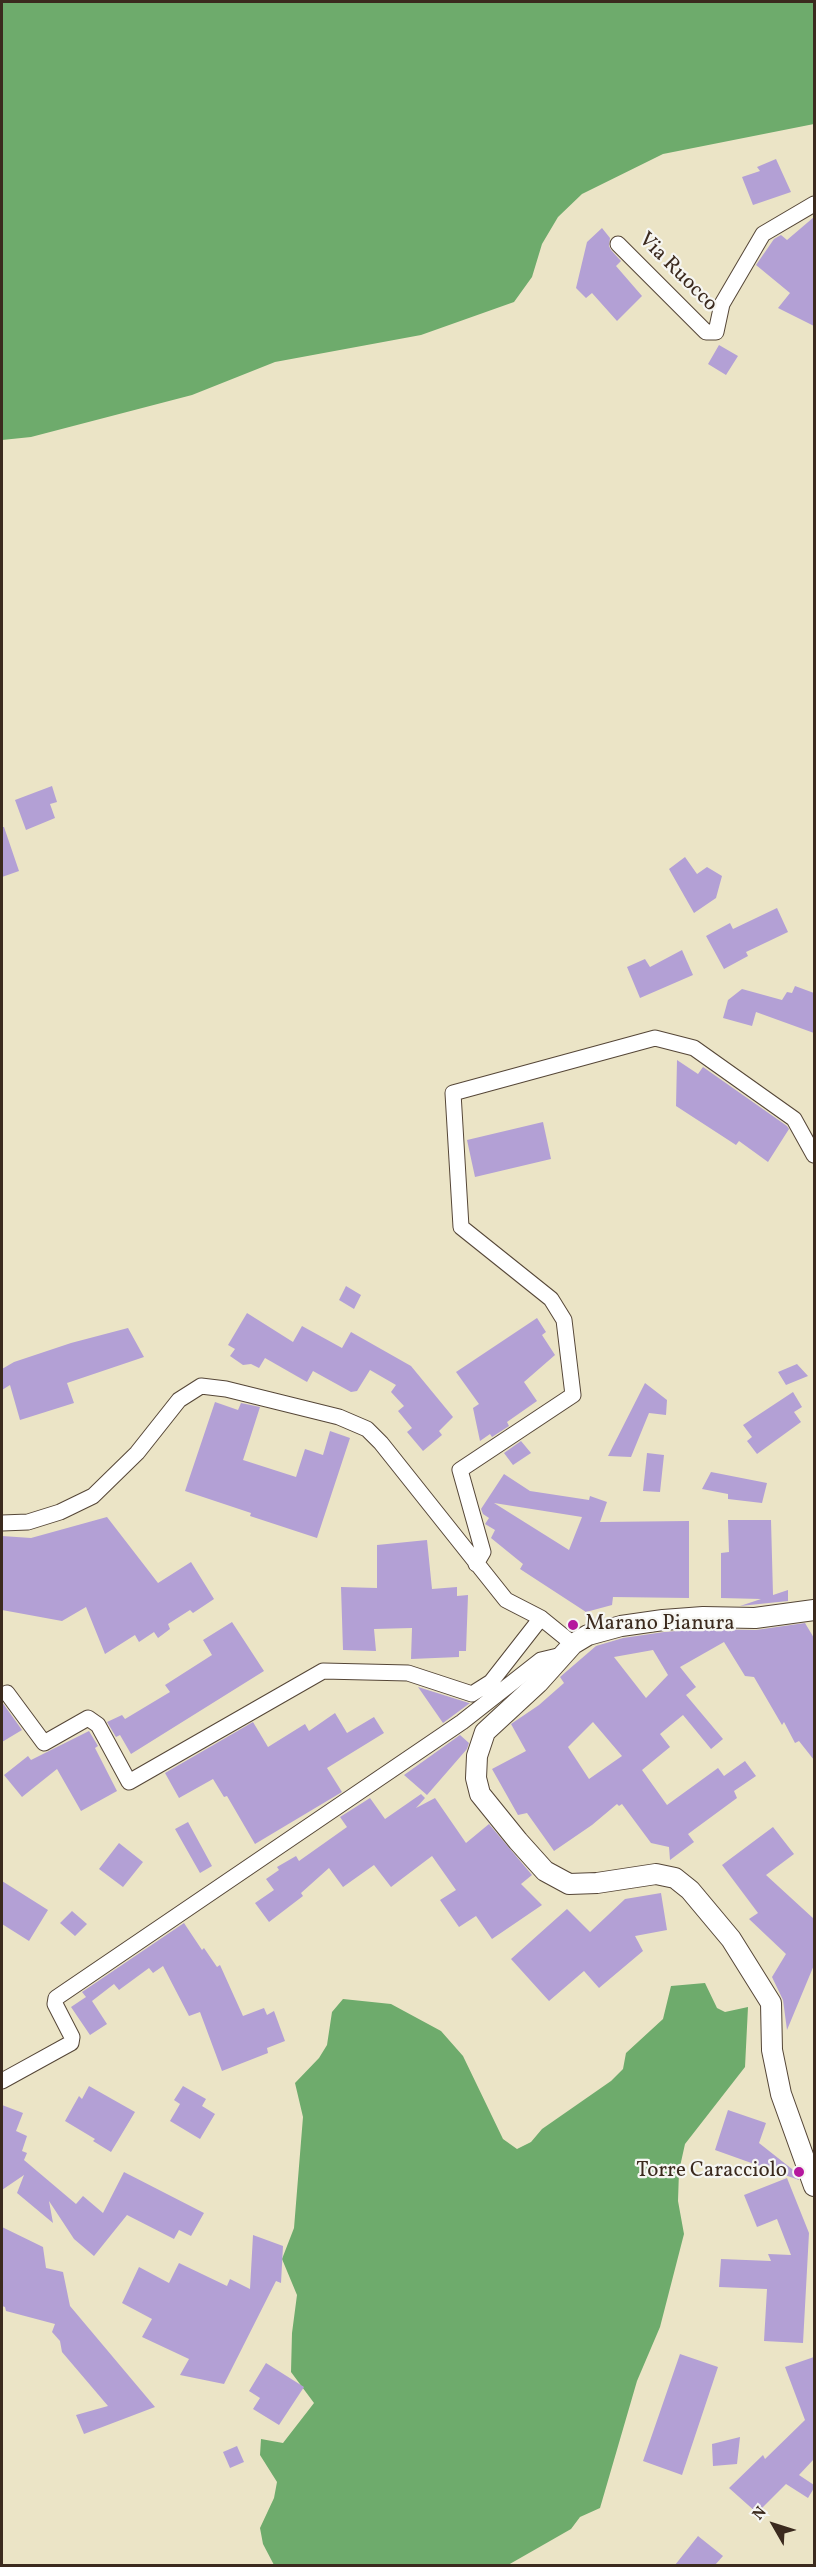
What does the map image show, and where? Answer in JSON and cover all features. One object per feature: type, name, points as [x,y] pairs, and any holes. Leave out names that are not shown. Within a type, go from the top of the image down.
[{"type":"street","name":"Via Ruocco","points":[[618,244],[706,332],[716,332],[722,304],[763,234],[814,204]]},
{"type":"street","points":[[476,1564],[483,1552],[460,1470],[573,1395],[564,1320],[551,1299],[461,1227],[453,1093],[655,1038],[694,1048],[794,1119],[814,1155]]},
{"type":"street","points":[[2,1523],[28,1522],[60,1512],[93,1497],[137,1454],[179,1400],[201,1386],[226,1389],[327,1414],[367,1429],[381,1443],[506,1600],[541,1618],[568,1650]]},
{"type":"street","points":[[814,1610],[755,1618],[703,1617],[663,1620],[588,1635],[568,1650],[538,1683],[485,1732],[477,1756],[476,1778],[480,1794],[545,1871],[569,1884],[597,1883],[656,1874],[675,1878],[690,1890],[731,1939],[771,2003],[772,2050],[781,2094],[814,2186]]},
{"type":"street","points":[[7,1693],[44,1743],[87,1718],[98,1725],[129,1782],[323,1671],[408,1673],[472,1694],[491,1682],[541,1618]]},
{"type":"street","points":[[2,2081],[71,2043],[72,2037],[55,2004],[56,1998],[462,1722],[541,1660],[568,1650]]},
{"type":"green space","points":[[2,2],[814,2],[814,124],[663,154],[582,194],[558,217],[542,244],[532,277],[514,302],[421,335],[275,362],[192,395],[31,437],[2,440]]},
{"type":"green space","points":[[705,1983],[717,2008],[725,2012],[748,2007],[745,2067],[685,2144],[679,2171],[678,2201],[684,2234],[660,2327],[637,2381],[600,2508],[580,2517],[571,2529],[508,2565],[274,2565],[263,2544],[260,2528],[274,2498],[277,2482],[260,2455],[261,2439],[283,2443],[314,2403],[291,2372],[292,2333],[297,2295],[282,2259],[294,2228],[303,2117],[295,2083],[319,2058],[327,2045],[332,2012],[343,1999],[391,2004],[441,2031],[463,2056],[503,2139],[517,2149],[531,2142],[542,2129],[611,2081],[623,2069],[626,2053],[663,2019],[671,1986]]},
{"type":"building","points":[[776,159],[791,192],[753,205],[742,177],[760,171],[757,167]]},
{"type":"building","points":[[814,217],[814,326],[778,308],[790,293],[756,265],[774,239],[781,235],[787,240]]},
{"type":"building","points":[[602,228],[610,238],[611,250],[621,261],[616,266],[642,296],[617,321],[592,293],[586,298],[576,288],[587,242]]},
{"type":"building","points":[[719,345],[738,356],[726,375],[708,364]]},
{"type":"building","points":[[52,786],[57,802],[50,804],[55,818],[26,830],[15,800]]},
{"type":"building","points":[[2,827],[4,827],[19,871],[2,877]]},
{"type":"building","points":[[685,857],[697,874],[707,867],[722,876],[716,898],[694,913],[669,869]]},
{"type":"building","points":[[777,908],[788,932],[746,952],[748,956],[724,969],[706,936],[730,923],[733,929]]},
{"type":"building","points":[[682,950],[693,975],[640,998],[627,967],[645,959],[650,967]]},
{"type":"building","points":[[795,986],[814,993],[814,1033],[756,1012],[752,1026],[723,1018],[728,1000],[742,989],[782,1000],[787,992],[792,993]]},
{"type":"building","points":[[677,1060],[698,1074],[703,1067],[787,1126],[789,1129],[768,1162],[739,1141],[736,1145],[676,1106]]},
{"type":"building","points":[[543,1122],[551,1159],[475,1177],[467,1140]]},
{"type":"building","points":[[346,1286],[361,1295],[354,1309],[339,1300]]},
{"type":"building","points":[[247,1313],[293,1342],[302,1326],[342,1348],[351,1332],[411,1366],[453,1417],[439,1431],[442,1435],[423,1451],[407,1432],[412,1428],[398,1411],[404,1406],[391,1392],[396,1385],[370,1370],[357,1391],[351,1392],[313,1371],[307,1382],[265,1358],[259,1368],[251,1364],[243,1365],[230,1356],[235,1349],[228,1345]]},
{"type":"building","points":[[537,1318],[546,1332],[542,1335],[555,1355],[524,1382],[537,1401],[507,1422],[509,1426],[492,1437],[490,1434],[480,1441],[473,1408],[479,1404],[456,1372]]},
{"type":"building","points":[[128,1328],[144,1357],[67,1383],[74,1403],[20,1420],[10,1385],[2,1390],[2,1369],[14,1362],[71,1343]]},
{"type":"building","points":[[797,1364],[808,1376],[786,1385],[778,1372]]},
{"type":"building","points":[[645,1383],[667,1400],[666,1415],[649,1413],[631,1457],[608,1456]]},
{"type":"building","points":[[793,1392],[802,1407],[794,1412],[801,1422],[757,1454],[747,1441],[752,1437],[743,1425]]},
{"type":"building","points":[[215,1402],[238,1410],[241,1403],[260,1407],[243,1460],[296,1477],[305,1449],[323,1455],[330,1431],[350,1438],[317,1538],[185,1491]]},
{"type":"building","points":[[521,1441],[531,1453],[513,1465],[504,1453]]},
{"type":"building","points":[[647,1453],[664,1455],[660,1492],[643,1491]]},
{"type":"building","points":[[711,1472],[767,1483],[762,1503],[728,1499],[728,1494],[702,1489]]},
{"type":"building","points":[[504,1474],[530,1491],[589,1500],[590,1496],[607,1502],[600,1522],[689,1521],[689,1598],[613,1597],[612,1605],[586,1612],[520,1569],[523,1564],[491,1538],[495,1530],[485,1524],[489,1518],[483,1514],[481,1509]],"holes":[[[494,1503],[582,1517],[569,1550]]]},
{"type":"building","points":[[107,1517],[158,1583],[191,1562],[214,1599],[193,1613],[190,1610],[168,1624],[170,1629],[158,1638],[154,1632],[139,1642],[135,1635],[105,1654],[86,1607],[62,1621],[2,1610],[2,1536],[31,1538]]},
{"type":"building","points":[[728,1520],[771,1520],[773,1595],[788,1590],[788,1601],[740,1606],[761,1599],[721,1598],[721,1553],[729,1552]]},
{"type":"building","points":[[427,1540],[432,1589],[457,1587],[457,1596],[468,1595],[466,1651],[459,1651],[459,1657],[411,1659],[412,1628],[374,1629],[376,1651],[343,1650],[341,1587],[377,1588],[377,1545]]},
{"type":"building","points":[[232,1622],[264,1671],[131,1754],[120,1735],[116,1737],[107,1722],[122,1715],[125,1719],[170,1692],[165,1685],[212,1655],[203,1640]]},
{"type":"building","points":[[805,1623],[814,1638],[814,1760],[799,1741],[795,1743],[754,1677],[745,1676],[724,1642],[680,1667],[696,1687],[686,1695],[723,1739],[711,1749],[683,1715],[660,1734],[670,1747],[642,1770],[667,1805],[718,1768],[724,1776],[745,1761],[756,1776],[734,1791],[737,1798],[688,1834],[694,1842],[670,1860],[669,1847],[651,1843],[622,1804],[619,1806],[617,1804],[592,1825],[554,1851],[527,1813],[518,1815],[492,1769],[526,1751],[511,1724],[539,1705],[564,1683],[560,1677],[596,1646],[623,1638],[664,1632],[703,1629],[756,1630]],"holes":[[[653,1650],[668,1675],[646,1698],[614,1657]],[[593,1722],[622,1756],[589,1779],[568,1747]]]},
{"type":"building","points":[[418,1687],[469,1703],[470,1703],[443,1723]]},
{"type":"building","points":[[2,1702],[22,1730],[2,1742]]},
{"type":"building","points":[[335,1713],[347,1733],[374,1717],[384,1733],[327,1768],[342,1792],[255,1844],[227,1796],[224,1797],[213,1779],[179,1798],[165,1773],[253,1722],[268,1747],[305,1724],[309,1731]]},
{"type":"building","points":[[89,1731],[98,1746],[95,1748],[117,1791],[81,1811],[57,1769],[22,1797],[4,1775],[28,1756],[31,1760]]},
{"type":"building","points":[[460,1735],[469,1743],[467,1749],[427,1795],[404,1775]]},
{"type":"building","points":[[421,1794],[425,1798],[416,1808],[435,1798],[466,1843],[489,1824],[532,1875],[521,1884],[542,1905],[492,1939],[476,1916],[459,1927],[440,1900],[456,1890],[432,1856],[391,1887],[374,1865],[343,1887],[329,1868],[301,1893],[303,1896],[269,1922],[255,1903],[274,1890],[266,1879],[279,1870],[277,1867],[296,1856],[299,1861],[347,1827],[340,1817],[370,1798],[385,1819]]},
{"type":"building","points":[[188,1822],[212,1866],[200,1873],[175,1829]]},
{"type":"building","points":[[773,1827],[794,1854],[766,1875],[814,1919],[814,1965],[787,2030],[783,2000],[772,1977],[786,1954],[749,1919],[758,1913],[722,1865]]},
{"type":"building","points":[[119,1843],[143,1862],[123,1887],[99,1869]]},
{"type":"building","points":[[2,1881],[48,1910],[29,1941],[2,1924]]},
{"type":"building","points":[[661,1893],[667,1930],[635,1936],[643,1951],[599,1988],[584,1971],[549,2001],[511,1959],[567,1909],[590,1932],[625,1899]]},
{"type":"building","points":[[72,1911],[87,1924],[75,1936],[60,1923]]},
{"type":"building","points":[[184,1923],[202,1950],[204,1948],[217,1967],[220,1965],[243,2016],[264,2008],[267,2015],[274,2011],[285,2041],[267,2048],[268,2053],[222,2071],[200,2012],[189,2016],[163,1966],[153,1973],[149,1968],[119,1990],[114,1984],[92,2001],[107,2024],[90,2035],[71,2007],[86,1997],[82,1992]]},
{"type":"building","points":[[89,2086],[135,2112],[111,2152],[93,2141],[95,2139],[65,2121],[79,2096],[82,2099]]},
{"type":"building","points":[[183,2086],[206,2099],[202,2106],[215,2114],[200,2139],[170,2121],[180,2104],[174,2100]]},
{"type":"building","points":[[2,2105],[23,2113],[16,2131],[27,2136],[22,2151],[27,2153],[24,2160],[76,2204],[83,2196],[103,2213],[124,2172],[204,2213],[191,2236],[179,2230],[174,2239],[127,2215],[94,2256],[74,2239],[49,2201],[53,2223],[17,2193],[24,2175],[2,2190]]},
{"type":"building","points":[[728,2110],[766,2123],[759,2143],[797,2173],[799,2180],[715,2150]]},
{"type":"building","points":[[787,2178],[809,2233],[803,2343],[764,2341],[767,2289],[719,2287],[721,2259],[771,2261],[768,2254],[791,2255],[777,2219],[757,2227],[744,2195]]},
{"type":"building","points":[[2,2227],[43,2247],[46,2268],[63,2272],[70,2306],[155,2407],[84,2434],[76,2415],[108,2406],[62,2352],[60,2341],[52,2332],[55,2324],[6,2311],[2,2306]]},
{"type":"building","points":[[253,2235],[283,2246],[281,2283],[276,2281],[224,2384],[180,2375],[189,2359],[142,2337],[152,2319],[122,2303],[139,2267],[169,2283],[179,2263],[227,2286],[230,2279],[250,2289]]},
{"type":"building","points":[[680,2354],[718,2367],[682,2475],[643,2461]]},
{"type":"building","points":[[814,2357],[814,2459],[799,2475],[814,2485],[814,2488],[808,2498],[786,2484],[757,2513],[729,2488],[763,2455],[765,2459],[805,2420],[785,2367]]},
{"type":"building","points":[[266,2363],[304,2387],[279,2425],[253,2409],[260,2398],[249,2391]]},
{"type":"building","points":[[740,2437],[737,2464],[713,2466],[712,2444]]},
{"type":"building","points":[[237,2446],[244,2462],[230,2468],[223,2452]]},
{"type":"building","points":[[698,2536],[723,2556],[715,2565],[675,2565]]},
{"type":"place","name":"Marano Pianura","points":[[573,1625]]},
{"type":"place","name":"Torre Caracciolo","points":[[799,2172]]}]
